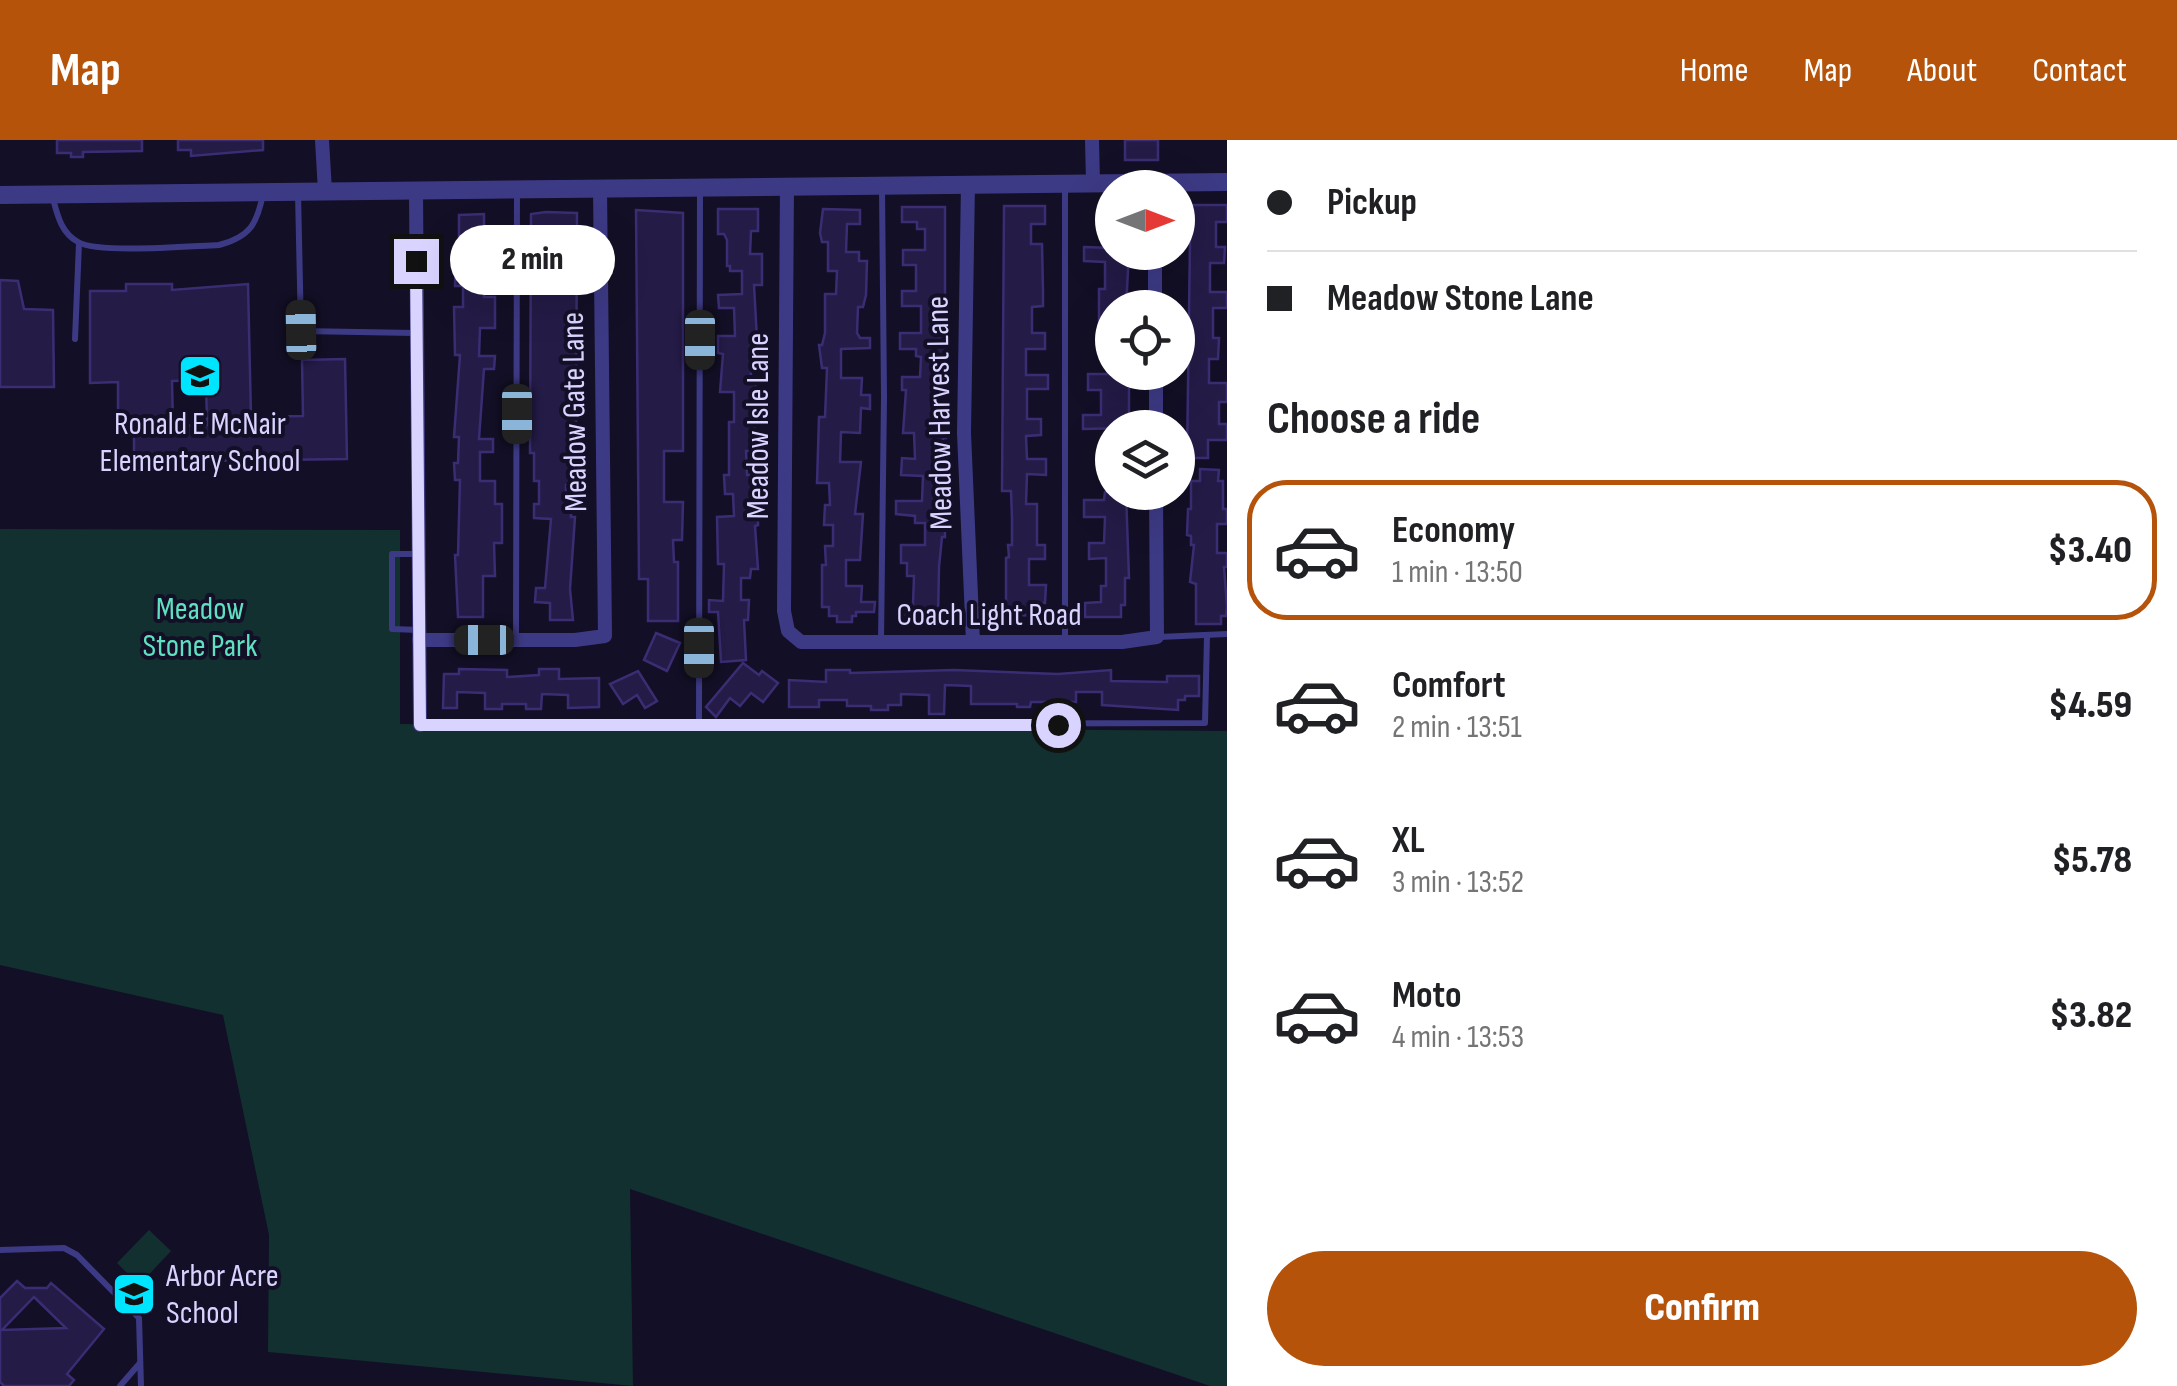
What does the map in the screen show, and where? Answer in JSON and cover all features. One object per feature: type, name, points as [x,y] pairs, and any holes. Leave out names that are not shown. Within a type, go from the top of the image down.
[{"type":"street","points":[[322,140],[324,191]]},
{"type":"street","points":[[0,195],[1093,182],[1092,140]]},
{"type":"street","points":[[1195,183],[1227,182]]},
{"type":"street","name":"Meadow Harvest Lane","points":[[968,184],[964,432],[973,642]]},
{"type":"street","name":"Meadow Isle Lane","points":[[787,186],[784,611],[788,630],[801,642],[820,643]]},
{"type":"street","name":"Meadow Gate Lane","points":[[516,640],[605,636],[600,188]]},
{"type":"street","points":[[416,190],[420,725]]},
{"type":"street","points":[[1156,510],[1157,637]]},
{"type":"street","points":[[419,635],[516,640]]},
{"type":"street","name":"Coach Light Road","points":[[820,643],[1122,642],[1157,637]]},
{"type":"lane","points":[[1064,182],[1066,642]]},
{"type":"lane","points":[[881,642],[882,184]]},
{"type":"lane","points":[[699,724],[700,186]]},
{"type":"lane","points":[[516,640],[517,189]]},
{"type":"lane","points":[[52,194],[60,223],[79,243],[90,247],[219,246],[249,233],[258,217],[263,192]]},
{"type":"lane","points":[[298,192],[301,330],[417,333]]},
{"type":"lane","points":[[75,340],[79,243]]},
{"type":"lane","points":[[419,554],[392,554],[392,629],[419,635]]},
{"type":"lane","points":[[1157,637],[1227,634]]},
{"type":"lane","points":[[420,725],[1205,723],[1207,636]]},
{"type":"lane","points":[[0,1250],[64,1248],[77,1255],[140,1318],[141,1386]]},
{"type":"lane","points":[[120,1386],[141,1362]]},
{"type":"green space","name":"Meadow Stone Park","points":[[0,529],[400,530],[400,724],[1227,731],[1227,1386],[1210,1386],[630,1189],[633,1386],[268,1352],[269,1235],[223,1015],[0,965]]},
{"type":"green space","points":[[149,1230],[171,1251],[139,1285],[117,1263]]},
{"type":"building","points":[[57,140],[142,140],[142,151],[83,152],[83,157],[71,157],[71,153],[57,153]]},
{"type":"building","points":[[178,140],[263,140],[263,150],[191,156],[191,150],[178,150]]},
{"type":"building","points":[[1125,140],[1158,140],[1158,160],[1125,160]]},
{"type":"building","points":[[1195,205],[1227,205],[1227,222],[1216,222],[1216,247],[1225,247],[1224,263],[1210,263],[1210,292],[1227,292],[1227,308],[1213,308],[1213,338],[1219,338],[1218,359],[1209,359],[1209,383],[1227,383],[1227,402],[1219,402],[1219,424],[1227,424],[1227,440],[1208,440],[1208,458],[1195,458],[1195,410],[1188,410],[1188,390],[1195,390],[1195,290],[1189,290],[1190,270],[1195,270]]},
{"type":"building","points":[[1004,206],[1045,206],[1045,224],[1031,224],[1031,244],[1042,244],[1043,306],[1032,307],[1032,333],[1045,333],[1045,349],[1026,349],[1026,375],[1048,375],[1048,389],[1027,389],[1027,419],[1041,419],[1041,435],[1026,436],[1027,459],[1046,459],[1046,475],[1027,474],[1026,504],[1037,504],[1037,545],[1045,545],[1045,559],[1029,559],[1029,585],[1046,585],[1040,616],[1014,615],[1014,608],[1006,607],[1006,558],[1008,545],[1012,545],[1012,518],[1011,491],[1002,491]]},
{"type":"building","points":[[902,207],[945,207],[945,369],[936,369],[935,391],[935,417],[945,417],[946,438],[945,537],[939,567],[938,618],[902,616],[902,603],[913,604],[914,576],[907,576],[907,563],[901,563],[901,545],[925,545],[925,523],[915,523],[915,516],[896,514],[896,501],[922,501],[923,476],[901,475],[902,458],[915,459],[914,433],[903,433],[906,390],[902,390],[902,377],[920,377],[921,357],[916,356],[916,349],[900,349],[900,333],[921,333],[921,306],[902,306],[902,291],[916,291],[916,265],[903,265],[903,250],[925,250],[925,229],[917,229],[917,222],[902,222]]},
{"type":"building","points":[[718,209],[758,209],[758,231],[751,231],[750,254],[762,254],[762,285],[754,285],[758,357],[751,357],[758,410],[754,451],[746,451],[747,475],[755,474],[758,569],[751,569],[750,578],[741,578],[741,600],[749,600],[748,620],[744,620],[746,660],[721,662],[718,612],[709,612],[709,600],[723,601],[724,564],[718,564],[717,517],[734,516],[733,494],[725,494],[724,475],[729,475],[729,422],[734,422],[734,392],[720,392],[723,354],[718,353],[718,336],[735,336],[734,308],[719,308],[718,295],[742,294],[742,271],[730,271],[727,266],[727,240],[724,234],[718,234]]},
{"type":"building","points":[[823,209],[860,210],[860,224],[847,224],[846,252],[859,252],[859,261],[867,261],[866,295],[863,307],[858,307],[857,333],[860,338],[870,338],[870,348],[841,349],[841,378],[862,378],[861,395],[870,395],[870,409],[861,408],[860,433],[841,432],[840,462],[861,462],[855,514],[863,514],[860,560],[846,560],[846,586],[862,586],[861,602],[875,602],[874,612],[856,612],[852,622],[837,622],[837,616],[829,616],[829,607],[822,607],[822,565],[826,565],[825,546],[833,546],[833,525],[824,525],[825,505],[830,505],[829,483],[817,483],[819,417],[825,417],[827,368],[822,368],[819,345],[825,333],[825,294],[836,294],[837,271],[828,271],[828,242],[822,242],[820,233]]},
{"type":"building","points":[[636,210],[683,213],[683,451],[664,451],[664,502],[683,502],[682,540],[673,540],[674,562],[678,562],[678,621],[648,621],[648,579],[639,579]]},
{"type":"building","points":[[577,213],[576,454],[574,485],[566,485],[566,505],[571,505],[571,517],[575,517],[570,589],[573,620],[550,620],[550,603],[535,602],[536,588],[545,588],[551,519],[534,518],[534,504],[539,504],[539,481],[534,481],[534,453],[530,453],[531,214]]},
{"type":"building","points":[[484,214],[484,297],[495,297],[495,328],[480,328],[479,356],[495,356],[494,369],[484,369],[479,439],[493,439],[493,452],[480,452],[480,481],[495,481],[495,504],[502,504],[502,543],[494,543],[495,576],[483,576],[483,617],[458,617],[455,555],[460,480],[455,480],[454,463],[458,463],[459,437],[454,437],[460,355],[455,355],[454,307],[463,307],[463,286],[455,286],[456,254],[459,215]]},
{"type":"building","points":[[1084,247],[1095,247],[1095,262],[1084,261]]},
{"type":"building","points":[[1105,270],[1128,270],[1127,290],[1099,290],[1105,289]]},
{"type":"building","points":[[0,280],[18,281],[24,309],[53,310],[54,387],[0,387]]},
{"type":"building","points":[[126,284],[172,284],[172,290],[248,284],[251,417],[303,416],[302,360],[345,359],[347,459],[208,461],[208,457],[134,463],[134,435],[118,435],[118,382],[90,383],[90,291],[126,291]],"holes":[[[206,380],[207,425],[173,426],[172,381]]]},
{"type":"building","points":[[1088,374],[1095,374],[1095,390],[1088,390]]},
{"type":"building","points":[[1101,390],[1129,390],[1129,410],[1101,410]]},
{"type":"building","points":[[1083,415],[1095,415],[1095,429],[1083,429]]},
{"type":"building","points":[[1200,469],[1219,470],[1218,481],[1223,481],[1227,524],[1217,524],[1217,553],[1227,553],[1227,607],[1221,624],[1196,624],[1196,584],[1190,582],[1194,545],[1187,535],[1188,510],[1195,510],[1195,481],[1200,481]]},
{"type":"building","points":[[1084,500],[1095,500],[1095,510],[1127,510],[1129,578],[1125,578],[1121,617],[1085,617],[1085,603],[1101,602],[1101,586],[1106,586],[1106,558],[1089,559],[1089,543],[1104,543],[1105,517],[1084,517]]},
{"type":"building","points":[[656,633],[680,643],[667,671],[644,660]]},
{"type":"building","points":[[743,663],[778,683],[763,702],[751,693],[740,706],[730,698],[716,717],[706,707]]},
{"type":"building","points":[[459,669],[507,670],[507,677],[539,675],[539,669],[559,669],[559,679],[599,678],[599,707],[568,708],[568,695],[542,694],[541,709],[526,709],[526,704],[502,704],[502,709],[485,709],[485,693],[457,692],[457,708],[443,708],[444,674],[459,674]]},
{"type":"building","points":[[826,670],[1058,674],[1111,670],[1111,681],[1167,682],[1167,676],[1199,676],[1199,696],[1178,700],[1178,710],[1102,705],[1102,692],[1076,692],[1076,702],[1031,702],[1030,707],[1017,707],[971,704],[971,686],[945,685],[944,714],[929,714],[929,695],[901,694],[901,705],[888,705],[888,710],[847,706],[847,700],[819,700],[819,707],[789,707],[789,680],[826,682]]},
{"type":"building","points":[[638,671],[657,701],[645,708],[637,695],[623,704],[610,684]]},
{"type":"building","points":[[17,1281],[25,1288],[47,1288],[51,1283],[104,1329],[67,1374],[74,1380],[69,1386],[4,1386],[0,1382],[0,1298]],"holes":[[[34,1297],[66,1328],[2,1330]]]},
{"type":"place","name":"Ronald E McNair Elementary School","points":[[200,376]]},
{"type":"place","name":"Arbor Acre School","points":[[134,1294]]},
{"type":"route","points":[[416,261],[420,725],[1058,725]]}]
